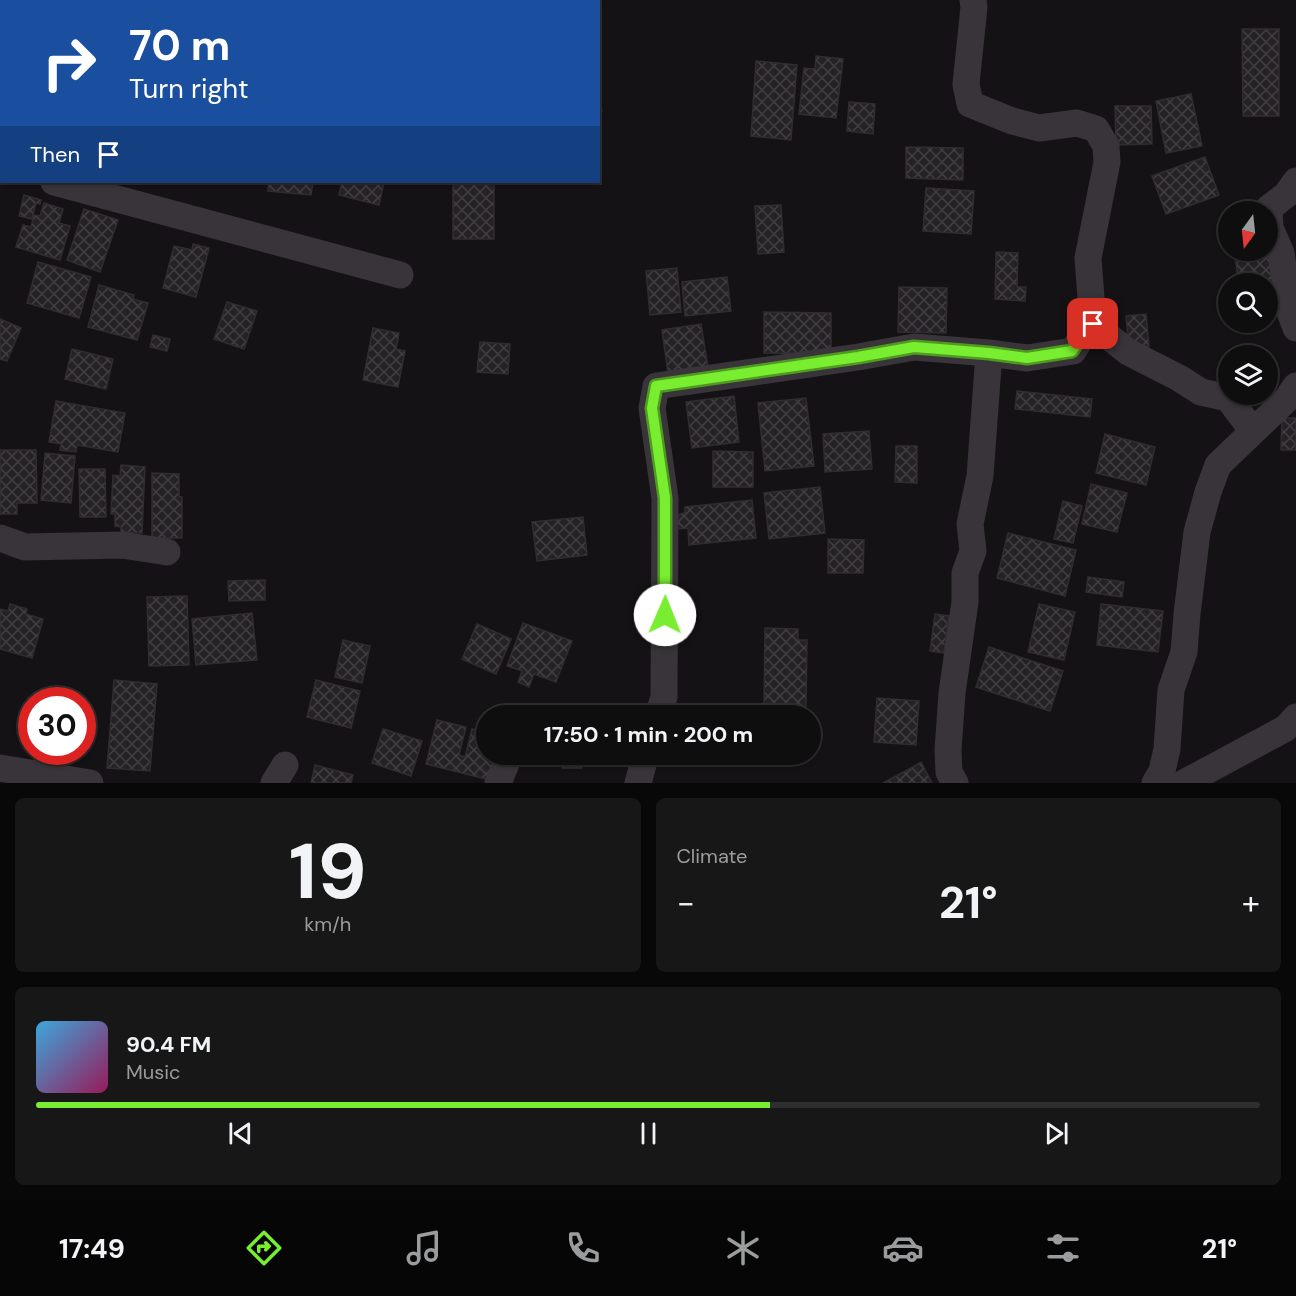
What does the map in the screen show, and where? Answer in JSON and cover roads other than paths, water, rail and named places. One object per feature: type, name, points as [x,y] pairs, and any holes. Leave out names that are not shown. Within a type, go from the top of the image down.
[{"type":"street","points":[[973,0],[966,84],[970,104],[1012,121],[1039,128],[1077,123],[1096,129],[1106,146],[1107,162],[1088,258],[1093,324],[1128,352],[1201,392],[1228,398],[1253,431]]},
{"type":"street","points":[[1296,181],[1286,195],[1269,208],[1270,228],[1281,253],[1290,312],[1296,328]]},
{"type":"street","points":[[58,183],[400,275]]},
{"type":"street","points":[[661,705],[664,697],[666,542],[665,498],[652,408],[656,386],[914,347],[1027,358],[1072,351],[1093,324]]},
{"type":"street","points":[[955,783],[949,772],[948,750],[952,693],[965,602],[964,573],[973,551],[970,524],[980,476],[989,353]]},
{"type":"street","points":[[1155,783],[1162,771],[1167,749],[1171,690],[1184,652],[1197,532],[1208,492],[1218,465],[1287,399],[1296,386]]},
{"type":"street","points":[[0,538],[25,548],[122,545],[167,552]]},
{"type":"street","points":[[1184,783],[1286,728],[1296,717]]},
{"type":"street","points":[[498,783],[505,765]]},
{"type":"street","points":[[638,783],[643,765]]},
{"type":"street","points":[[0,768],[90,783]]}]
